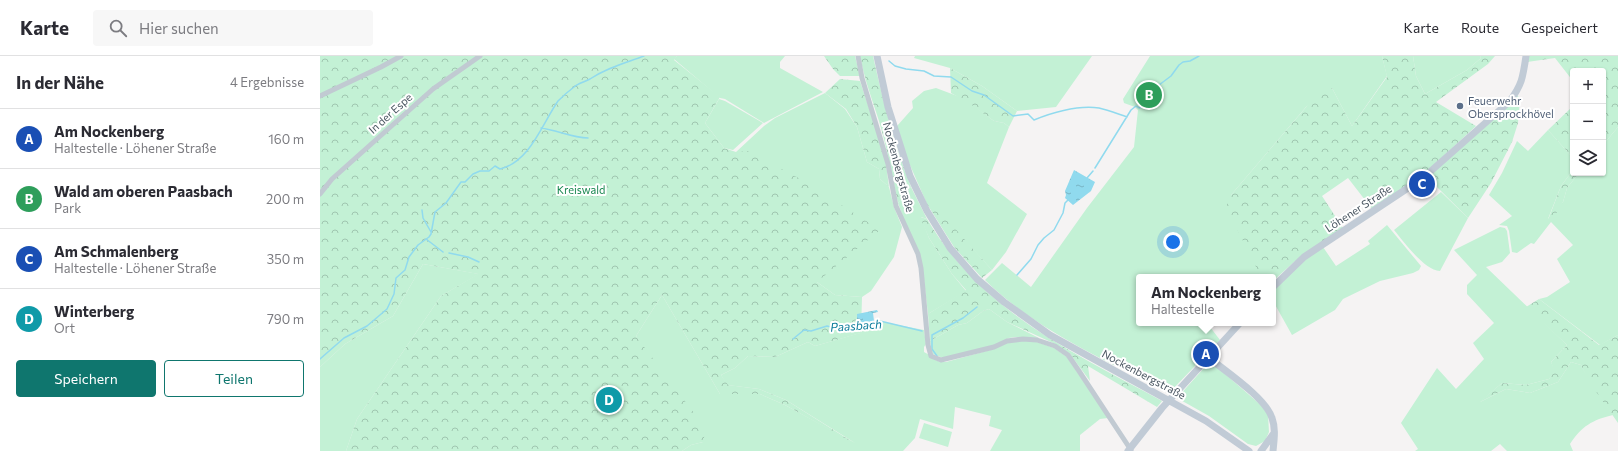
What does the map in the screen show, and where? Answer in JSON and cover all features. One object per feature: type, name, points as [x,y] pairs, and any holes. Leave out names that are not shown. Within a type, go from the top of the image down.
[{"type":"street","points":[[320,96],[401,56]]},
{"type":"street","name":"In der Espe","points":[[320,194],[332,179],[433,88],[480,56]]},
{"type":"street","name":"Nockenbergstraße","points":[[858,56],[862,78],[888,164],[896,206],[918,254],[921,268],[928,345],[931,356],[941,360],[994,347],[1007,341],[1023,339],[1037,340],[1054,346],[1068,355],[1130,450]]},
{"type":"street","name":"Nockenbergstraße","points":[[877,56],[888,107],[910,176],[927,211],[950,248],[977,279],[1004,302],[1050,335],[1206,421],[1249,451]]},
{"type":"street","name":"Löhener Straße","points":[[1276,284],[1304,257],[1424,178],[1508,102],[1518,90],[1522,82],[1526,56]]},
{"type":"street","points":[[1130,450],[1162,408],[1237,326]]},
{"type":"street","points":[[1208,357],[1268,408],[1272,417],[1275,441],[1273,450]]},
{"type":"street","points":[[1261,451],[1274,433]]},
{"type":"green space","name":"Kreiswald","points":[[320,56],[677,56],[674,60],[720,97],[705,123],[724,148],[736,152],[748,151],[806,182],[880,230],[817,282],[835,295],[862,297],[861,333],[815,346],[808,342],[775,357],[748,356],[735,368],[721,375],[728,385],[759,389],[786,400],[859,446],[785,405],[760,394],[720,394],[662,295],[636,336],[706,429],[703,442],[691,445],[682,451],[346,451],[357,419],[441,296],[478,274],[423,264],[393,316],[345,344],[320,367]]},
{"type":"green space","points":[[677,56],[785,56],[780,62],[780,68],[823,92],[764,123],[725,99],[720,98],[674,59]]},
{"type":"green space","points":[[824,56],[855,56],[860,76],[840,76]]},
{"type":"green space","points":[[860,56],[873,56],[889,122],[911,187],[898,203],[879,121]]},
{"type":"green space","points":[[915,56],[1092,56],[1056,107],[1017,111],[982,86],[950,68],[914,58]]},
{"type":"green space","points":[[1150,56],[1382,56],[1387,76],[1352,126],[1332,88],[1306,107],[1231,195],[1260,274],[1136,274],[1136,326],[1209,326],[1220,340],[1169,393],[1096,356],[1048,329],[1004,298],[985,280],[1002,263],[1031,287],[1087,208],[1134,147],[1138,110],[1135,107],[1124,103],[1123,99]]},
{"type":"green space","points":[[1382,56],[1413,56],[1416,76],[1425,94],[1467,70],[1481,58],[1480,56],[1495,56],[1488,64],[1436,102],[1476,126],[1424,174],[1372,209],[1348,178],[1322,196],[1343,228],[1294,262],[1276,278],[1276,274],[1260,274],[1226,207],[1231,195],[1325,85],[1332,88],[1352,126],[1387,77]]},
{"type":"green space","points":[[1413,56],[1480,56],[1481,58],[1467,70],[1425,94],[1416,76]]},
{"type":"green space","points":[[1528,56],[1618,56],[1618,127],[1606,141],[1606,68],[1570,68],[1570,77],[1555,58],[1527,62]]},
{"type":"green space","points":[[950,68],[982,86],[1017,111],[1009,127],[1004,123],[994,121],[969,103],[951,93]]},
{"type":"green space","points":[[840,79],[860,81],[885,156],[889,187],[880,179],[879,169],[867,162],[857,127],[846,109],[825,93]]},
{"type":"green space","points":[[936,88],[960,97],[994,121],[1004,123],[1009,127],[987,183],[1027,214],[1006,252],[992,270],[927,204],[906,156],[897,126],[913,108],[912,101],[924,91]]},
{"type":"green space","points":[[825,93],[845,109],[857,127],[867,162],[879,169],[880,179],[889,187],[894,207],[902,227],[894,257],[871,291],[862,297],[835,295],[817,282],[736,152],[775,118]]},
{"type":"green space","points":[[1517,95],[1520,99],[1518,123],[1512,142],[1491,183],[1468,218],[1427,177]]},
{"type":"green space","points":[[719,99],[763,123],[733,150],[724,148],[705,123]]},
{"type":"green space","points":[[1570,109],[1570,155],[1548,130]]},
{"type":"green space","points":[[1618,127],[1618,335],[1600,345],[1539,299],[1547,297],[1570,282],[1557,259],[1573,245],[1551,222],[1534,244],[1531,243],[1517,253],[1512,252],[1507,226],[1499,225],[1512,216],[1489,195],[1502,173],[1517,141],[1528,151],[1548,130],[1570,155],[1570,174],[1561,186],[1548,219],[1563,202],[1567,188],[1577,176],[1606,176],[1606,141]]},
{"type":"green space","points":[[1570,174],[1570,176],[1577,176],[1567,188],[1563,202],[1551,222],[1548,220],[1561,186]]},
{"type":"green space","points":[[911,187],[927,219],[921,217],[929,238],[952,274],[966,291],[928,314],[923,272],[898,203]]},
{"type":"green space","points":[[1441,192],[1468,218],[1440,271],[1427,266],[1421,261],[1394,230]]},
{"type":"green space","points":[[927,204],[934,205],[992,270],[982,278],[954,247]]},
{"type":"green space","points":[[920,217],[927,219],[949,251],[974,280],[1002,304],[1031,326],[1062,346],[1162,401],[1157,407],[1088,366],[1090,381],[1070,354],[1053,343],[1007,322],[989,309],[983,311],[967,323],[958,325],[930,341],[928,314],[966,290],[952,274],[929,238]]},
{"type":"green space","points":[[1387,225],[1421,266],[1419,270],[1413,273],[1380,281],[1343,299],[1335,310],[1292,335],[1276,306],[1276,287],[1305,259],[1323,247],[1336,266],[1370,244],[1368,241]]},
{"type":"green space","points":[[1500,227],[1505,228],[1507,231],[1510,253],[1502,262],[1486,267],[1567,345],[1551,362],[1555,371],[1549,379],[1526,385],[1502,383],[1480,402],[1506,389],[1530,393],[1558,382],[1571,362],[1581,365],[1589,380],[1613,415],[1599,419],[1583,428],[1570,444],[1573,451],[1507,451],[1500,444],[1491,451],[1415,451],[1418,449],[1401,423],[1437,368],[1456,389],[1484,359],[1473,343],[1494,323],[1467,294],[1467,285],[1477,275],[1454,250]]},
{"type":"green space","points":[[423,264],[479,274],[441,296],[357,419],[346,451],[320,451],[320,367],[345,344],[393,316]]},
{"type":"green space","points":[[662,295],[720,394],[760,394],[785,405],[855,443],[786,400],[759,389],[727,385],[721,375],[735,368],[748,356],[775,357],[808,342],[815,346],[860,333],[874,322],[883,322],[924,330],[926,344],[924,347],[924,352],[942,362],[994,349],[1009,342],[1023,340],[1037,342],[1054,348],[1067,357],[1108,418],[1100,419],[1080,435],[1080,451],[990,451],[1002,430],[989,426],[991,416],[955,407],[953,429],[920,419],[915,438],[903,451],[682,451],[691,445],[703,442],[636,336]]},
{"type":"green space","points":[[1539,299],[1599,345],[1618,335],[1618,423],[1588,380],[1581,365],[1571,362],[1558,382],[1530,393],[1506,389],[1478,403],[1502,383],[1526,385],[1549,379],[1554,371],[1551,362],[1567,345],[1526,307]]},
{"type":"green space","points":[[989,309],[1007,322],[1039,338],[1009,338],[993,346],[943,358],[933,354],[930,341],[958,325],[967,323],[983,311]]},
{"type":"green space","points":[[1207,366],[1217,367],[1262,406],[1268,415],[1269,432],[1265,441],[1256,446],[1248,444],[1209,416],[1177,398]]},
{"type":"green space","points":[[924,423],[952,432],[948,447],[919,438]]},
{"type":"water","points":[[1074,170],[1095,182],[1091,191],[1073,205],[1065,198],[1065,191]]},
{"type":"water","points":[[877,310],[878,312],[873,313],[874,321],[859,323],[857,314]]},
{"type":"waterway","points":[[320,359],[344,338],[367,326],[387,309],[394,294],[396,278],[405,270],[409,257],[418,245],[431,234],[435,212],[446,203],[461,182],[465,182],[473,174],[480,171],[489,171],[495,166],[500,169],[519,159],[534,141],[558,101],[576,86],[609,69],[644,56]]},
{"type":"waterway","name":"Paasbach","points":[[1095,168],[1131,110],[1136,106],[1139,108],[1148,104],[1151,95],[1159,85],[1171,76],[1179,65],[1199,56]]},
{"type":"waterway","points":[[889,61],[895,66],[906,69],[924,71],[934,76],[951,77],[972,91],[984,95],[1013,116],[1028,114],[1034,120],[1074,108],[1091,107],[1127,117]]},
{"type":"waterway","points":[[541,128],[576,137],[588,138]]},
{"type":"waterway","name":"Paasbach","points":[[1087,178],[1093,171]]},
{"type":"waterway","name":"Paasbach","points":[[1017,275],[1031,259],[1038,245],[1054,230],[1063,213],[1065,203],[1068,200]]},
{"type":"waterway","points":[[422,210],[423,218],[431,232]]},
{"type":"waterway","points":[[426,239],[443,252]]},
{"type":"waterway","points":[[449,253],[468,257],[479,262]]},
{"type":"waterway","name":"Paasbach","points":[[937,356],[932,349],[932,335],[963,318],[977,307]]},
{"type":"waterway","name":"Paasbach","points":[[793,339],[804,330],[811,331],[827,326],[835,328],[880,321],[922,331]]},
{"type":"place","name":"Wald am oberen Paasbach","points":[[1149,95]]},
{"type":"place","name":"Feuerwehr Obersprockhövel","points":[[1460,106]]},
{"type":"place","name":"Am Schmalenberg","points":[[1422,184]]},
{"type":"place","name":"Am Nockenberg","points":[[1206,354]]},
{"type":"place","name":"Winterberg","points":[[609,400]]}]
